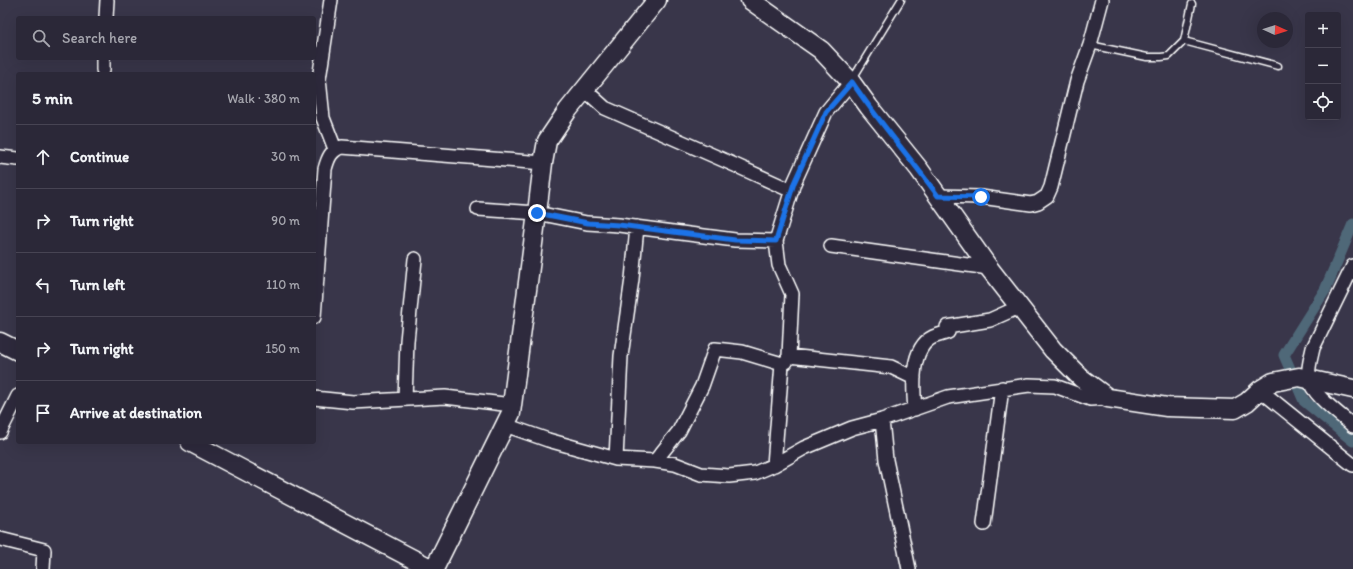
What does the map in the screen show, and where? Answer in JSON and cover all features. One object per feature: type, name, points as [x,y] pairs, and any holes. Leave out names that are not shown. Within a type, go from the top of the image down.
[{"type":"street","points":[[106,16],[107,0]]},
{"type":"street","points":[[331,0],[319,79],[323,118],[335,149]]},
{"type":"street","points":[[208,446],[433,569],[511,413],[542,163],[547,141],[568,110],[656,0]]},
{"type":"street","points":[[750,0],[822,50],[852,82],[869,107],[919,169],[989,268],[1053,350],[1081,378],[1108,398]]},
{"type":"street","points":[[938,196],[981,197],[1031,204],[1038,202],[1047,196],[1051,187],[1063,133],[1077,81],[1090,45],[1102,0]]},
{"type":"street","points":[[774,465],[792,294],[779,265],[776,241],[794,183],[826,112],[852,82]]},
{"type":"street","points":[[584,90],[605,108],[792,191]]},
{"type":"street","points":[[316,290],[325,169],[329,157],[335,149],[342,147],[542,163]]},
{"type":"street","points":[[0,157],[16,159]]},
{"type":"street","points":[[478,209],[537,213],[588,223],[637,227],[735,240],[776,241]]},
{"type":"street","points":[[616,458],[621,356],[632,278],[637,227]]},
{"type":"street","points":[[831,246],[989,268]]},
{"type":"street","points":[[405,399],[406,341],[414,259]]},
{"type":"street","points":[[1304,378],[1310,365],[1313,348],[1353,266]]},
{"type":"street","points":[[915,409],[914,378],[917,360],[924,344],[933,337],[947,330],[990,320],[1019,307]]},
{"type":"street","points":[[0,342],[16,350]]},
{"type":"street","points":[[655,461],[679,431],[702,386],[715,349],[786,360],[891,367],[914,378]]},
{"type":"street","points":[[505,425],[548,440],[616,458],[675,464],[701,474],[728,476],[755,473],[774,465],[804,448],[852,428],[882,420],[948,398],[1002,388],[1029,385],[1055,386],[1090,399],[1108,398],[1167,407],[1235,409],[1247,402],[1266,386],[1304,378],[1353,389]]},
{"type":"street","points":[[1304,378],[1316,393],[1353,426]]},
{"type":"street","points":[[1266,386],[1353,465]]},
{"type":"street","points":[[984,524],[1002,388]]},
{"type":"street","points":[[316,398],[353,402],[444,397],[512,405]]},
{"type":"street","points":[[0,432],[16,400]]},
{"type":"street","points":[[882,420],[886,460],[910,569]]},
{"type":"street","points":[[0,539],[44,550],[43,569]]},
{"type":"lane","points":[[852,82],[901,0]]},
{"type":"lane","points":[[1090,45],[1147,57],[1169,56],[1184,41],[1192,4]]},
{"type":"lane","points":[[1184,41],[1278,66]]},
{"type":"waterway","points":[[1353,224],[1325,290],[1284,355],[1304,401],[1353,441]]},
{"type":"route","points":[[537,213],[588,223],[674,231],[735,240],[776,241],[794,183],[826,112],[852,82],[869,107],[919,169],[938,196],[981,197]]}]
